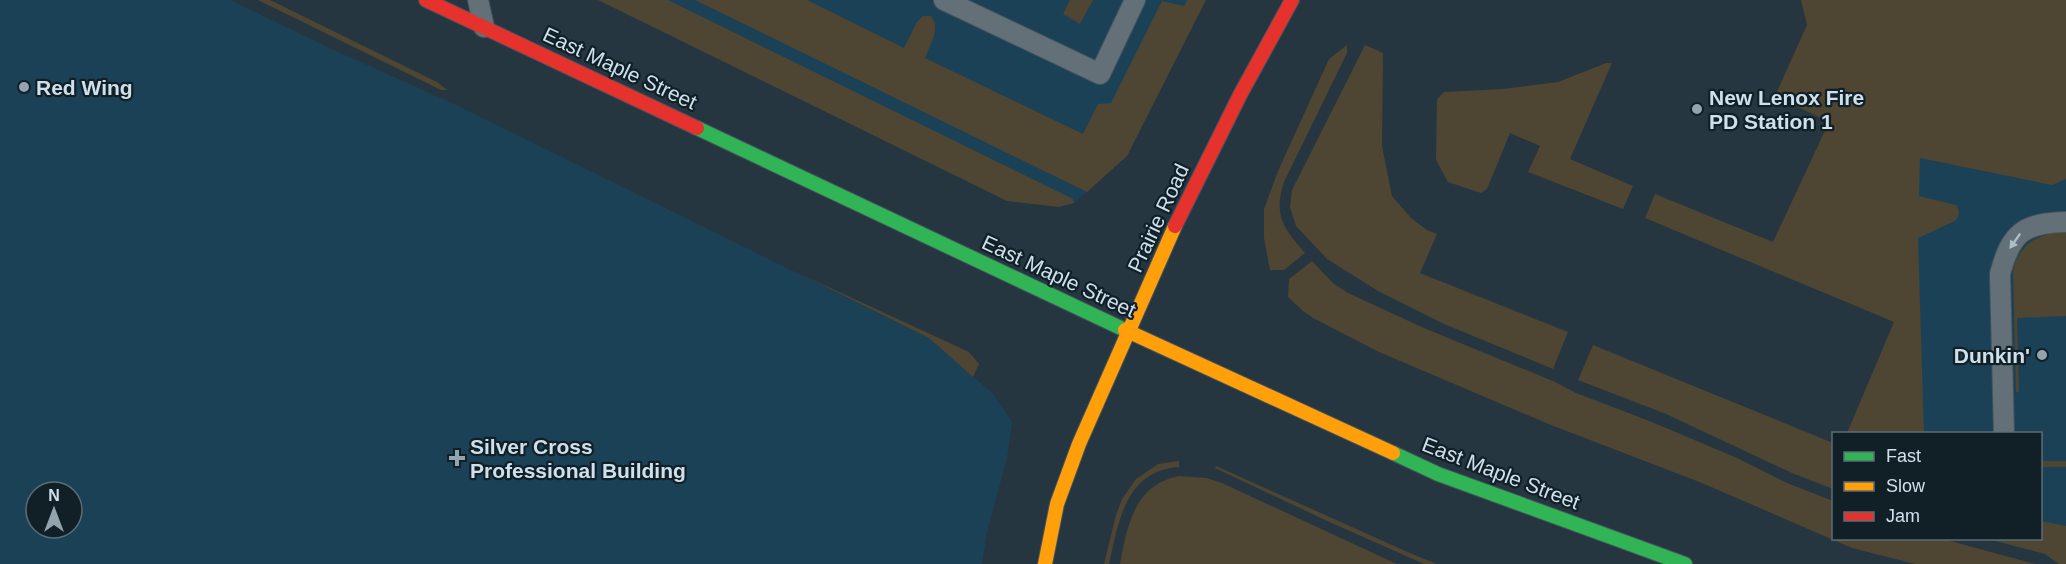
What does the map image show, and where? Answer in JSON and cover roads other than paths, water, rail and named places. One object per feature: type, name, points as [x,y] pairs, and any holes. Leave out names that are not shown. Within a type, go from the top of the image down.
[{"type":"main road","name":"East Maple Street","points":[[426,0],[1130,332],[1438,474],[1685,564]]},
{"type":"main road","name":"Prairie Road","points":[[1045,564],[1057,504],[1079,444],[1170,237],[1240,95],[1292,0]]},
{"type":"lane","points":[[478,0],[484,27]]},
{"type":"lane","points":[[944,0],[1100,74],[1135,0]]},
{"type":"lane","points":[[2004,432],[2000,274],[2004,260],[2019,234],[2031,225],[2040,222],[2066,222]]},
{"type":"place","name":"Red Wing","points":[[24,87]]},
{"type":"place","name":"New Lenox Fire PD Station 1","points":[[1697,109]]},
{"type":"place","name":"Dunkin'","points":[[2042,355]]},
{"type":"place","name":"Silver Cross Professional Building","points":[[457,458]]}]
